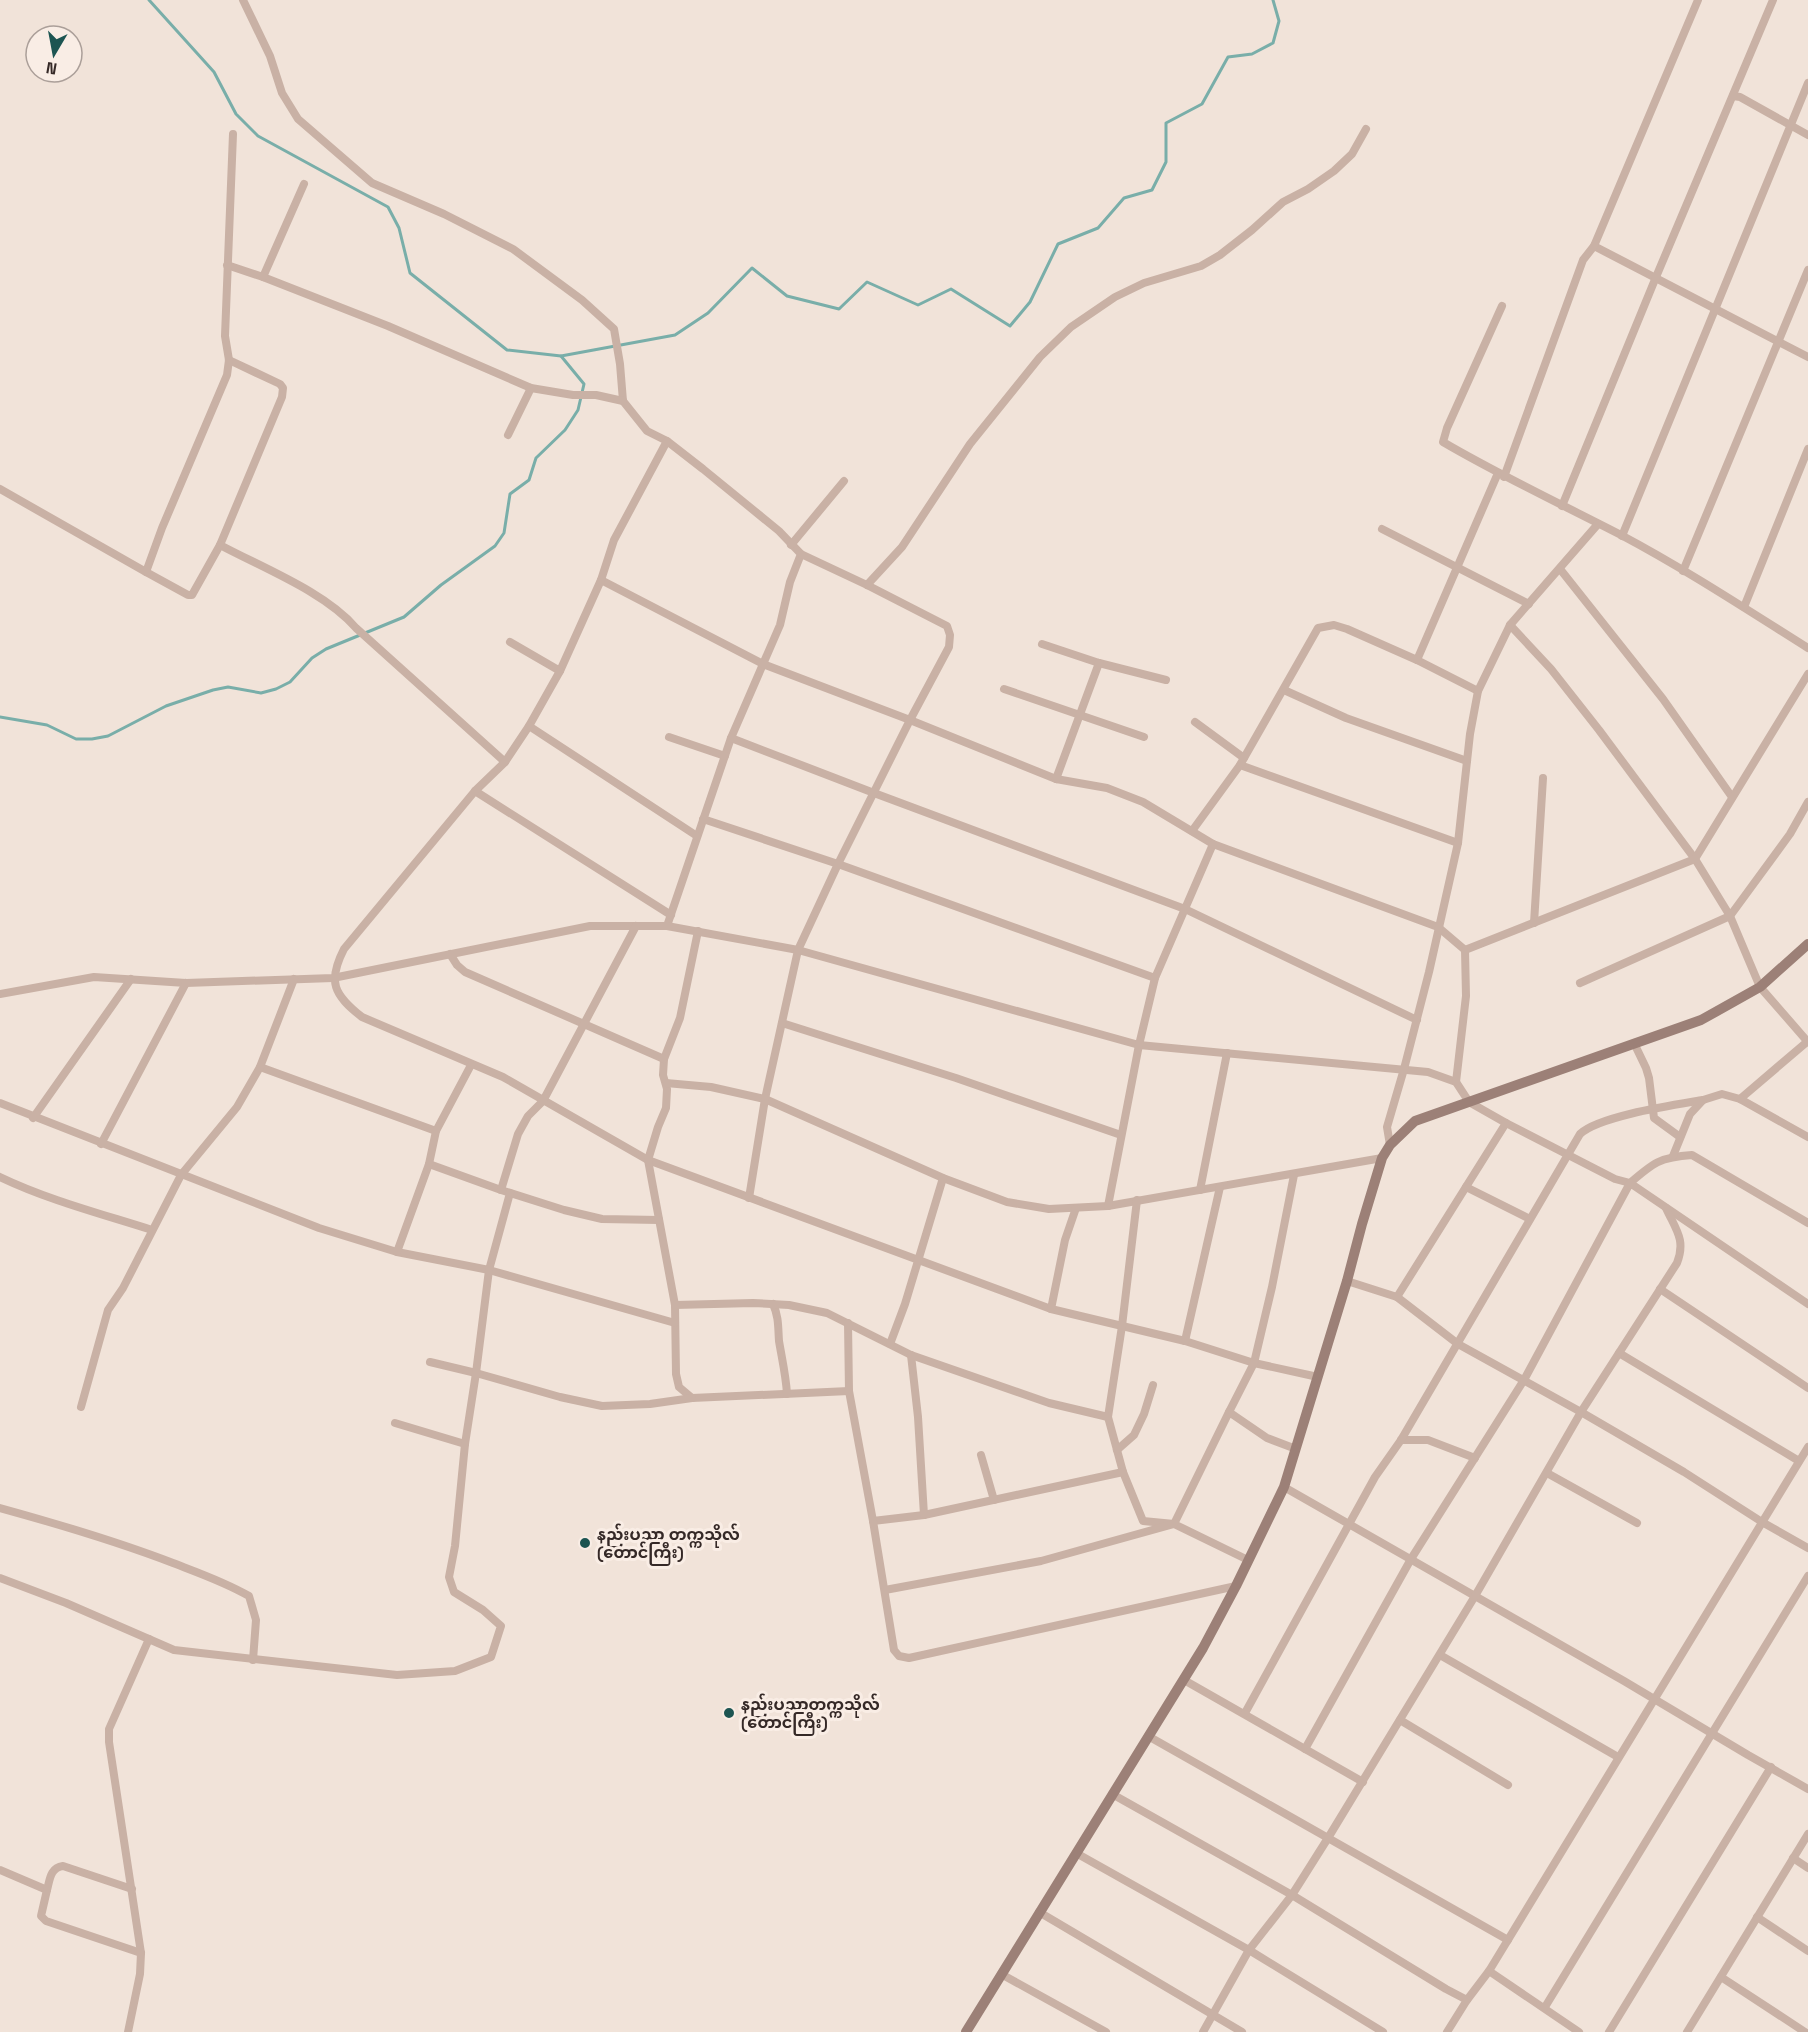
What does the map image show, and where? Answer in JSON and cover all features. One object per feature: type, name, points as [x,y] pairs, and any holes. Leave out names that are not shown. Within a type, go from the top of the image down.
[{"type":"main road","points":[[966,2032],[1203,1648],[1284,1487],[1382,1158],[1390,1145],[1415,1120],[1701,1020],[1760,987],[1808,944]]},
{"type":"street","points":[[243,0],[270,56],[282,93],[298,119],[372,183],[444,214],[513,249],[582,300],[614,329],[623,401],[647,431],[667,441],[779,531],[801,554],[947,626],[950,635],[949,647],[838,864],[798,950],[765,1099],[749,1198]]},
{"type":"street","points":[[1417,660],[1456,568],[1501,475],[1583,260],[1594,246],[1698,0]]},
{"type":"street","points":[[1562,506],[1773,0]]},
{"type":"street","points":[[1622,536],[1808,83]]},
{"type":"street","points":[[1734,96],[1740,97],[1808,135]]},
{"type":"street","points":[[867,585],[902,547],[970,444],[1040,357],[1071,327],[1115,297],[1144,283],[1201,266],[1220,255],[1284,202],[1334,171],[1352,154],[1366,129]]},
{"type":"street","points":[[146,572],[162,528],[227,375],[225,336],[233,134]]},
{"type":"street","points":[[263,277],[304,184]]},
{"type":"street","points":[[1594,246],[1808,357]]},
{"type":"street","points":[[227,265],[388,326],[531,388],[573,395],[596,394],[623,401]]},
{"type":"street","points":[[1683,571],[1808,270]]},
{"type":"street","points":[[1502,306],[1447,428],[1443,442],[1501,475],[1622,536],[1744,607],[1808,648]]},
{"type":"street","points":[[0,489],[188,595],[192,594],[220,545],[282,397],[283,388],[280,384],[228,360]]},
{"type":"street","points":[[508,435],[531,388]]},
{"type":"street","points":[[667,441],[614,540],[601,580],[560,671],[529,726],[505,762],[475,791],[344,949],[333,978],[343,999],[362,1017],[503,1077],[648,1160],[1051,1309],[1185,1341],[1254,1363],[1318,1377]]},
{"type":"street","points":[[1744,607],[1808,448]]},
{"type":"street","points":[[791,545],[844,481]]},
{"type":"street","points":[[1390,1145],[1387,1127],[1417,1020],[1458,843],[1478,691],[1510,625],[1598,524]]},
{"type":"street","points":[[1382,529],[1529,604]]},
{"type":"street","points":[[220,545],[326,600],[505,762]]},
{"type":"street","points":[[667,926],[725,756],[780,625],[790,582],[801,554]]},
{"type":"street","points":[[1560,569],[1663,699],[1732,797]]},
{"type":"street","points":[[601,580],[763,664],[1056,779],[1107,788],[1143,802],[1213,844],[1438,927],[1465,950],[1466,996],[1456,1082],[1468,1102],[1567,1155],[1615,1179],[1629,1183],[1808,1304]]},
{"type":"street","points":[[1192,831],[1242,762],[1318,628],[1334,625],[1347,629],[1417,660],[1478,691]]},
{"type":"street","points":[[1510,625],[1551,669],[1695,859],[1730,916],[1760,987],[1808,1042],[1740,1099]]},
{"type":"street","points":[[510,642],[560,671]]},
{"type":"street","points":[[1042,644],[1099,663],[1166,680]]},
{"type":"street","points":[[1056,779],[1099,663]]},
{"type":"street","points":[[1465,950],[1695,859],[1808,674]]},
{"type":"street","points":[[1004,689],[1144,737]]},
{"type":"street","points":[[1284,690],[1356,722],[1467,761]]},
{"type":"street","points":[[1195,722],[1242,762],[1458,843]]},
{"type":"street","points":[[529,726],[697,836]]},
{"type":"street","points":[[669,736],[725,756]]},
{"type":"street","points":[[732,738],[1185,909],[1417,1020]]},
{"type":"street","points":[[1534,922],[1543,778]]},
{"type":"street","points":[[475,791],[671,915]]},
{"type":"street","points":[[1580,982],[1730,916],[1790,834],[1808,802]]},
{"type":"street","points":[[703,819],[838,864],[1155,978]]},
{"type":"street","points":[[1108,1206],[1139,1045],[1155,978],[1213,844]]},
{"type":"street","points":[[0,994],[94,977],[186,983],[333,978],[590,926],[667,926],[798,950],[1139,1045],[1404,1069],[1428,1072],[1456,1082]]},
{"type":"street","points":[[0,1578],[66,1603],[174,1650],[397,1676],[455,1671],[491,1657],[501,1626],[483,1610],[454,1592],[449,1577],[489,1270],[518,1134],[528,1116],[543,1101],[636,926]]},
{"type":"street","points":[[693,1398],[679,1387],[676,1374],[675,1305],[648,1160],[666,1108],[664,1059],[680,1018],[698,931]]},
{"type":"street","points":[[450,954],[465,972],[664,1059]]},
{"type":"street","points":[[33,1118],[131,979]]},
{"type":"street","points":[[81,1407],[108,1310],[123,1288],[181,1175],[237,1107],[260,1067],[294,979]]},
{"type":"street","points":[[101,1144],[186,983]]},
{"type":"street","points":[[782,1023],[956,1078],[1121,1135]]},
{"type":"street","points":[[1634,1044],[1647,1068],[1654,1118],[1680,1137]]},
{"type":"street","points":[[1200,1190],[1227,1053]]},
{"type":"street","points":[[397,1252],[429,1164],[436,1131],[471,1065]]},
{"type":"street","points":[[260,1067],[436,1131]]},
{"type":"street","points":[[666,1083],[711,1087],[765,1099],[943,1178],[1007,1202],[1049,1209],[1108,1206],[1382,1158]]},
{"type":"street","points":[[1245,1713],[1375,1477],[1401,1440],[1580,1134],[1588,1126],[1722,1094],[1740,1099],[1808,1137]]},
{"type":"street","points":[[1673,1156],[1690,1114],[1703,1100]]},
{"type":"street","points":[[0,1103],[33,1118],[319,1228],[397,1252],[489,1270],[675,1323]]},
{"type":"street","points":[[1397,1297],[1506,1123]]},
{"type":"street","points":[[1305,1749],[1411,1559],[1524,1380],[1629,1183],[1653,1163],[1673,1156],[1692,1155],[1808,1223]]},
{"type":"street","points":[[429,1164],[564,1210],[602,1219],[659,1220]]},
{"type":"street","points":[[885,1590],[1041,1561],[1174,1524],[1254,1363],[1294,1175]]},
{"type":"street","points":[[0,1177],[17,1186],[152,1230]]},
{"type":"street","points":[[890,1344],[943,1178]]},
{"type":"street","points":[[1185,1341],[1220,1187]]},
{"type":"street","points":[[1466,1187],[1530,1219]]},
{"type":"street","points":[[1137,1200],[1122,1326],[1108,1417],[1123,1472],[1143,1521],[1174,1524],[1248,1560]]},
{"type":"street","points":[[1051,1309],[1065,1240],[1076,1208]]},
{"type":"street","points":[[1203,2032],[1249,1950],[1292,1895],[1363,1782],[1475,1596],[1581,1412],[1677,1263],[1682,1251],[1680,1239],[1666,1208]]},
{"type":"street","points":[[1347,1281],[1397,1297],[1458,1344],[1684,1472],[1762,1522],[1808,1548]]},
{"type":"street","points":[[1660,1289],[1808,1388]]},
{"type":"street","points":[[675,1305],[773,1304],[828,1313],[911,1355],[1049,1403],[1108,1417]]},
{"type":"street","points":[[773,1304],[778,1316],[787,1394]]},
{"type":"street","points":[[848,1323],[849,1391],[894,1650],[898,1656],[909,1658],[1236,1586]]},
{"type":"street","points":[[1619,1353],[1799,1461]]},
{"type":"street","points":[[911,1355],[918,1417],[924,1515]]},
{"type":"street","points":[[430,1362],[560,1398],[602,1406],[650,1404],[693,1398],[849,1391]]},
{"type":"street","points":[[1117,1450],[1134,1435],[1144,1414],[1153,1384]]},
{"type":"street","points":[[1228,1412],[1267,1438],[1296,1449]]},
{"type":"street","points":[[395,1423],[465,1444]]},
{"type":"street","points":[[1401,1440],[1428,1440],[1475,1458]]},
{"type":"street","points":[[1447,2032],[1489,1971],[1653,1699],[1711,1610],[1808,1447]]},
{"type":"street","points":[[981,1455],[994,1500]]},
{"type":"street","points":[[873,1521],[924,1515],[1123,1472]]},
{"type":"street","points":[[1547,1473],[1637,1523]]},
{"type":"street","points":[[1284,1487],[1808,1789]]},
{"type":"street","points":[[0,1508],[85,1532],[149,1554],[225,1583],[249,1596],[255,1620],[253,1660]]},
{"type":"street","points":[[1545,2007],[1808,1576]]},
{"type":"street","points":[[128,2032],[140,1974],[141,1953],[109,1742],[109,1729],[149,1639]]},
{"type":"street","points":[[1440,1655],[1618,1757]]},
{"type":"street","points":[[1184,1680],[1363,1782]]},
{"type":"street","points":[[1400,1720],[1508,1785]]},
{"type":"street","points":[[1148,1736],[1508,1940]]},
{"type":"street","points":[[1609,2032],[1770,1767]]},
{"type":"street","points":[[1112,1794],[1292,1895],[1467,2000]]},
{"type":"street","points":[[1687,2032],[1808,1834]]},
{"type":"street","points":[[1076,1853],[1249,1950],[1383,2032]]},
{"type":"street","points":[[1793,1858],[1808,1868]]},
{"type":"street","points":[[132,1888],[63,1866],[56,1867],[52,1870],[41,1916],[46,1921],[141,1953]]},
{"type":"street","points":[[0,1870],[47,1890]]},
{"type":"street","points":[[1039,1912],[1242,2032]]},
{"type":"street","points":[[1757,1917],[1808,1951]]},
{"type":"street","points":[[1489,1971],[1579,2032]]},
{"type":"street","points":[[1001,1974],[1106,2032]]},
{"type":"street","points":[[1721,1977],[1805,2032]]},
{"type":"waterway","points":[[149,0],[214,72],[236,114],[258,136],[388,207],[399,228],[410,273],[507,350],[561,356],[675,335],[708,313],[752,268],[787,296],[839,309],[867,282],[918,305],[951,289],[1010,326],[1030,302],[1058,244],[1098,228],[1124,198],[1152,190],[1166,162],[1166,123],[1202,104],[1228,57],[1252,54],[1273,43],[1279,21],[1273,0]]},
{"type":"waterway","points":[[0,717],[47,725],[76,739],[108,736],[166,706],[213,690],[228,687],[261,693],[276,689],[290,682],[312,658],[326,649],[404,617],[441,585],[495,546],[504,533],[510,494],[529,480],[536,458],[565,430],[578,410],[584,384],[561,356]]},
{"type":"place","name":"နည်းပညာ တက္ကသိုလ် (တောင်ကြီး)","points":[[585,1543]]},
{"type":"place","name":"နည်းပညာတက္ကသိုလ် (တောင်ကြီး)","points":[[729,1713]]}]
